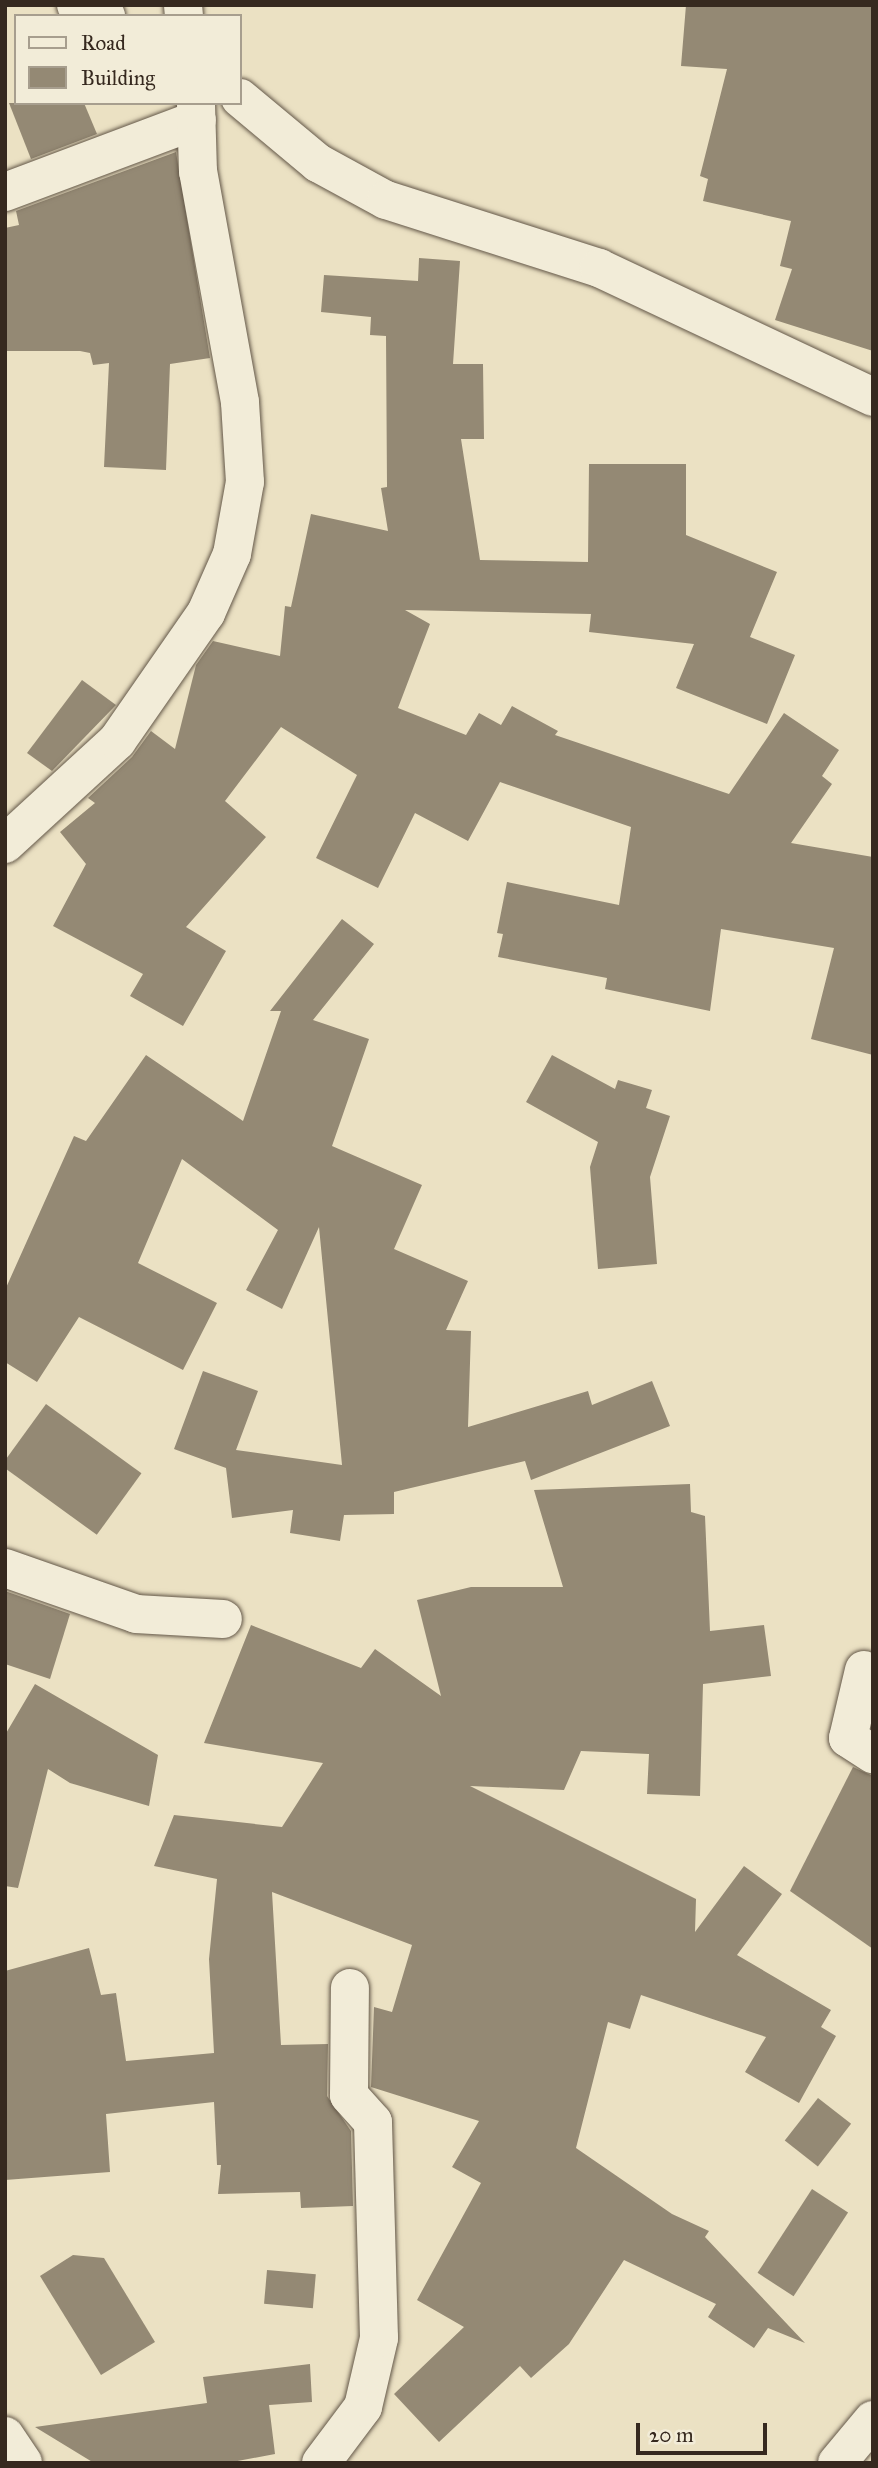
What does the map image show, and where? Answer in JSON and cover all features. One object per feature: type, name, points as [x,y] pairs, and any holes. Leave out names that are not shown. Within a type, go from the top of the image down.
[{"type":"street","points":[[76,5],[101,14]]},
{"type":"street","points":[[242,100],[318,163],[386,200],[599,268],[873,397]]},
{"type":"street","points":[[5,192],[196,111],[198,172],[240,402],[245,482],[232,554],[206,613],[117,741],[5,844]]},
{"type":"street","points":[[5,1568],[136,1614],[223,1619]]},
{"type":"street","points":[[864,1670],[848,1738],[873,1754]]},
{"type":"street","points":[[321,2463],[363,2407],[379,2338],[373,2122],[349,2095],[350,1988]]},
{"type":"street","points":[[837,2463],[873,2420]]},
{"type":"street","points":[[5,2436],[23,2463]]},
{"type":"building","points":[[686,5],[873,5],[873,351],[775,320],[792,269],[780,266],[791,221],[703,201],[708,179],[700,176],[727,69],[681,66]]},
{"type":"building","points":[[9,103],[85,105],[97,134],[31,159]]},
{"type":"building","points":[[176,152],[210,358],[170,364],[166,470],[104,467],[109,363],[93,365],[90,353],[80,351],[5,351],[5,228],[19,225],[16,211]]},
{"type":"building","points":[[419,258],[460,261],[453,364],[483,364],[484,439],[461,439],[480,560],[588,562],[589,464],[686,464],[686,535],[777,572],[750,637],[795,655],[767,724],[676,688],[694,644],[589,632],[591,614],[405,610],[430,624],[398,708],[466,735],[479,713],[501,725],[512,706],[558,731],[555,735],[729,794],[784,713],[839,750],[822,776],[832,784],[791,843],[873,857],[873,1055],[811,1039],[834,948],[721,929],[710,1011],[605,989],[607,978],[498,957],[503,934],[497,933],[507,882],[619,905],[631,827],[500,782],[468,841],[415,813],[378,888],[316,858],[357,775],[281,727],[225,801],[266,837],[186,927],[226,951],[183,1026],[130,996],[143,974],[53,926],[86,864],[60,832],[95,803],[88,798],[132,757],[151,731],[175,749],[196,665],[213,641],[280,656],[285,606],[291,607],[311,514],[388,531],[381,488],[387,487],[386,336],[370,335],[371,317],[321,312],[324,275],[418,281]]},
{"type":"building","points":[[82,680],[116,705],[52,771],[27,753]]},
{"type":"building","points":[[342,919],[374,944],[313,1020],[369,1039],[332,1146],[422,1185],[394,1249],[468,1281],[446,1330],[471,1331],[468,1427],[588,1391],[592,1405],[652,1381],[670,1426],[531,1480],[525,1461],[394,1492],[394,1514],[344,1515],[340,1541],[290,1533],[293,1510],[232,1518],[226,1468],[174,1449],[203,1371],[258,1391],[236,1450],[342,1465],[319,1227],[282,1309],[246,1290],[278,1230],[182,1159],[138,1263],[217,1303],[183,1370],[79,1317],[37,1382],[5,1362],[5,1290],[74,1136],[86,1141],[146,1055],[243,1121],[281,1011],[270,1011]]},
{"type":"building","points":[[552,1055],[615,1089],[618,1080],[652,1090],[646,1108],[670,1116],[650,1177],[657,1264],[598,1269],[590,1167],[598,1142],[526,1102]]},
{"type":"building","points":[[46,1404],[141,1473],[97,1535],[5,1468],[5,1460]]},
{"type":"building","points":[[690,1484],[691,1512],[705,1516],[710,1631],[764,1625],[771,1676],[703,1684],[700,1796],[647,1794],[649,1754],[581,1751],[564,1790],[470,1786],[696,1899],[695,1932],[744,1866],[782,1894],[737,1955],[831,2010],[821,2027],[836,2036],[799,2103],[745,2072],[766,2037],[641,1995],[630,2029],[608,2022],[576,2148],[672,2214],[709,2231],[705,2237],[805,2343],[768,2328],[754,2348],[708,2317],[716,2304],[624,2260],[569,2344],[531,2378],[520,2366],[439,2442],[394,2394],[464,2327],[417,2300],[481,2183],[452,2167],[479,2121],[371,2087],[374,2007],[392,2012],[412,1945],[272,1892],[281,2045],[328,2044],[327,2096],[351,2131],[353,2206],[301,2208],[300,2192],[218,2194],[221,2165],[217,2165],[214,2102],[106,2114],[110,2172],[5,2180],[5,1971],[89,1948],[101,1995],[116,1993],[126,2061],[214,2053],[209,1959],[217,1879],[154,1866],[174,1815],[282,1827],[323,1763],[204,1743],[251,1625],[361,1668],[375,1649],[441,1696],[417,1600],[471,1587],[563,1587],[534,1490]]},
{"type":"building","points":[[5,1591],[70,1614],[50,1679],[5,1664]]},
{"type":"building","points":[[35,1684],[158,1755],[149,1806],[70,1783],[48,1769],[18,1888],[5,1886],[5,1735]]},
{"type":"building","points":[[853,1767],[873,1776],[873,1949],[790,1891]]},
{"type":"building","points":[[818,2098],[851,2124],[818,2166],[785,2141]]},
{"type":"building","points":[[812,2189],[848,2212],[794,2296],[758,2273]]},
{"type":"building","points":[[73,2255],[104,2258],[155,2342],[101,2375],[40,2276]]},
{"type":"building","points":[[267,2270],[316,2274],[313,2308],[264,2304]]},
{"type":"building","points":[[310,2364],[312,2402],[269,2405],[275,2454],[227,2463],[94,2463],[35,2427],[207,2403],[203,2377]]}]
